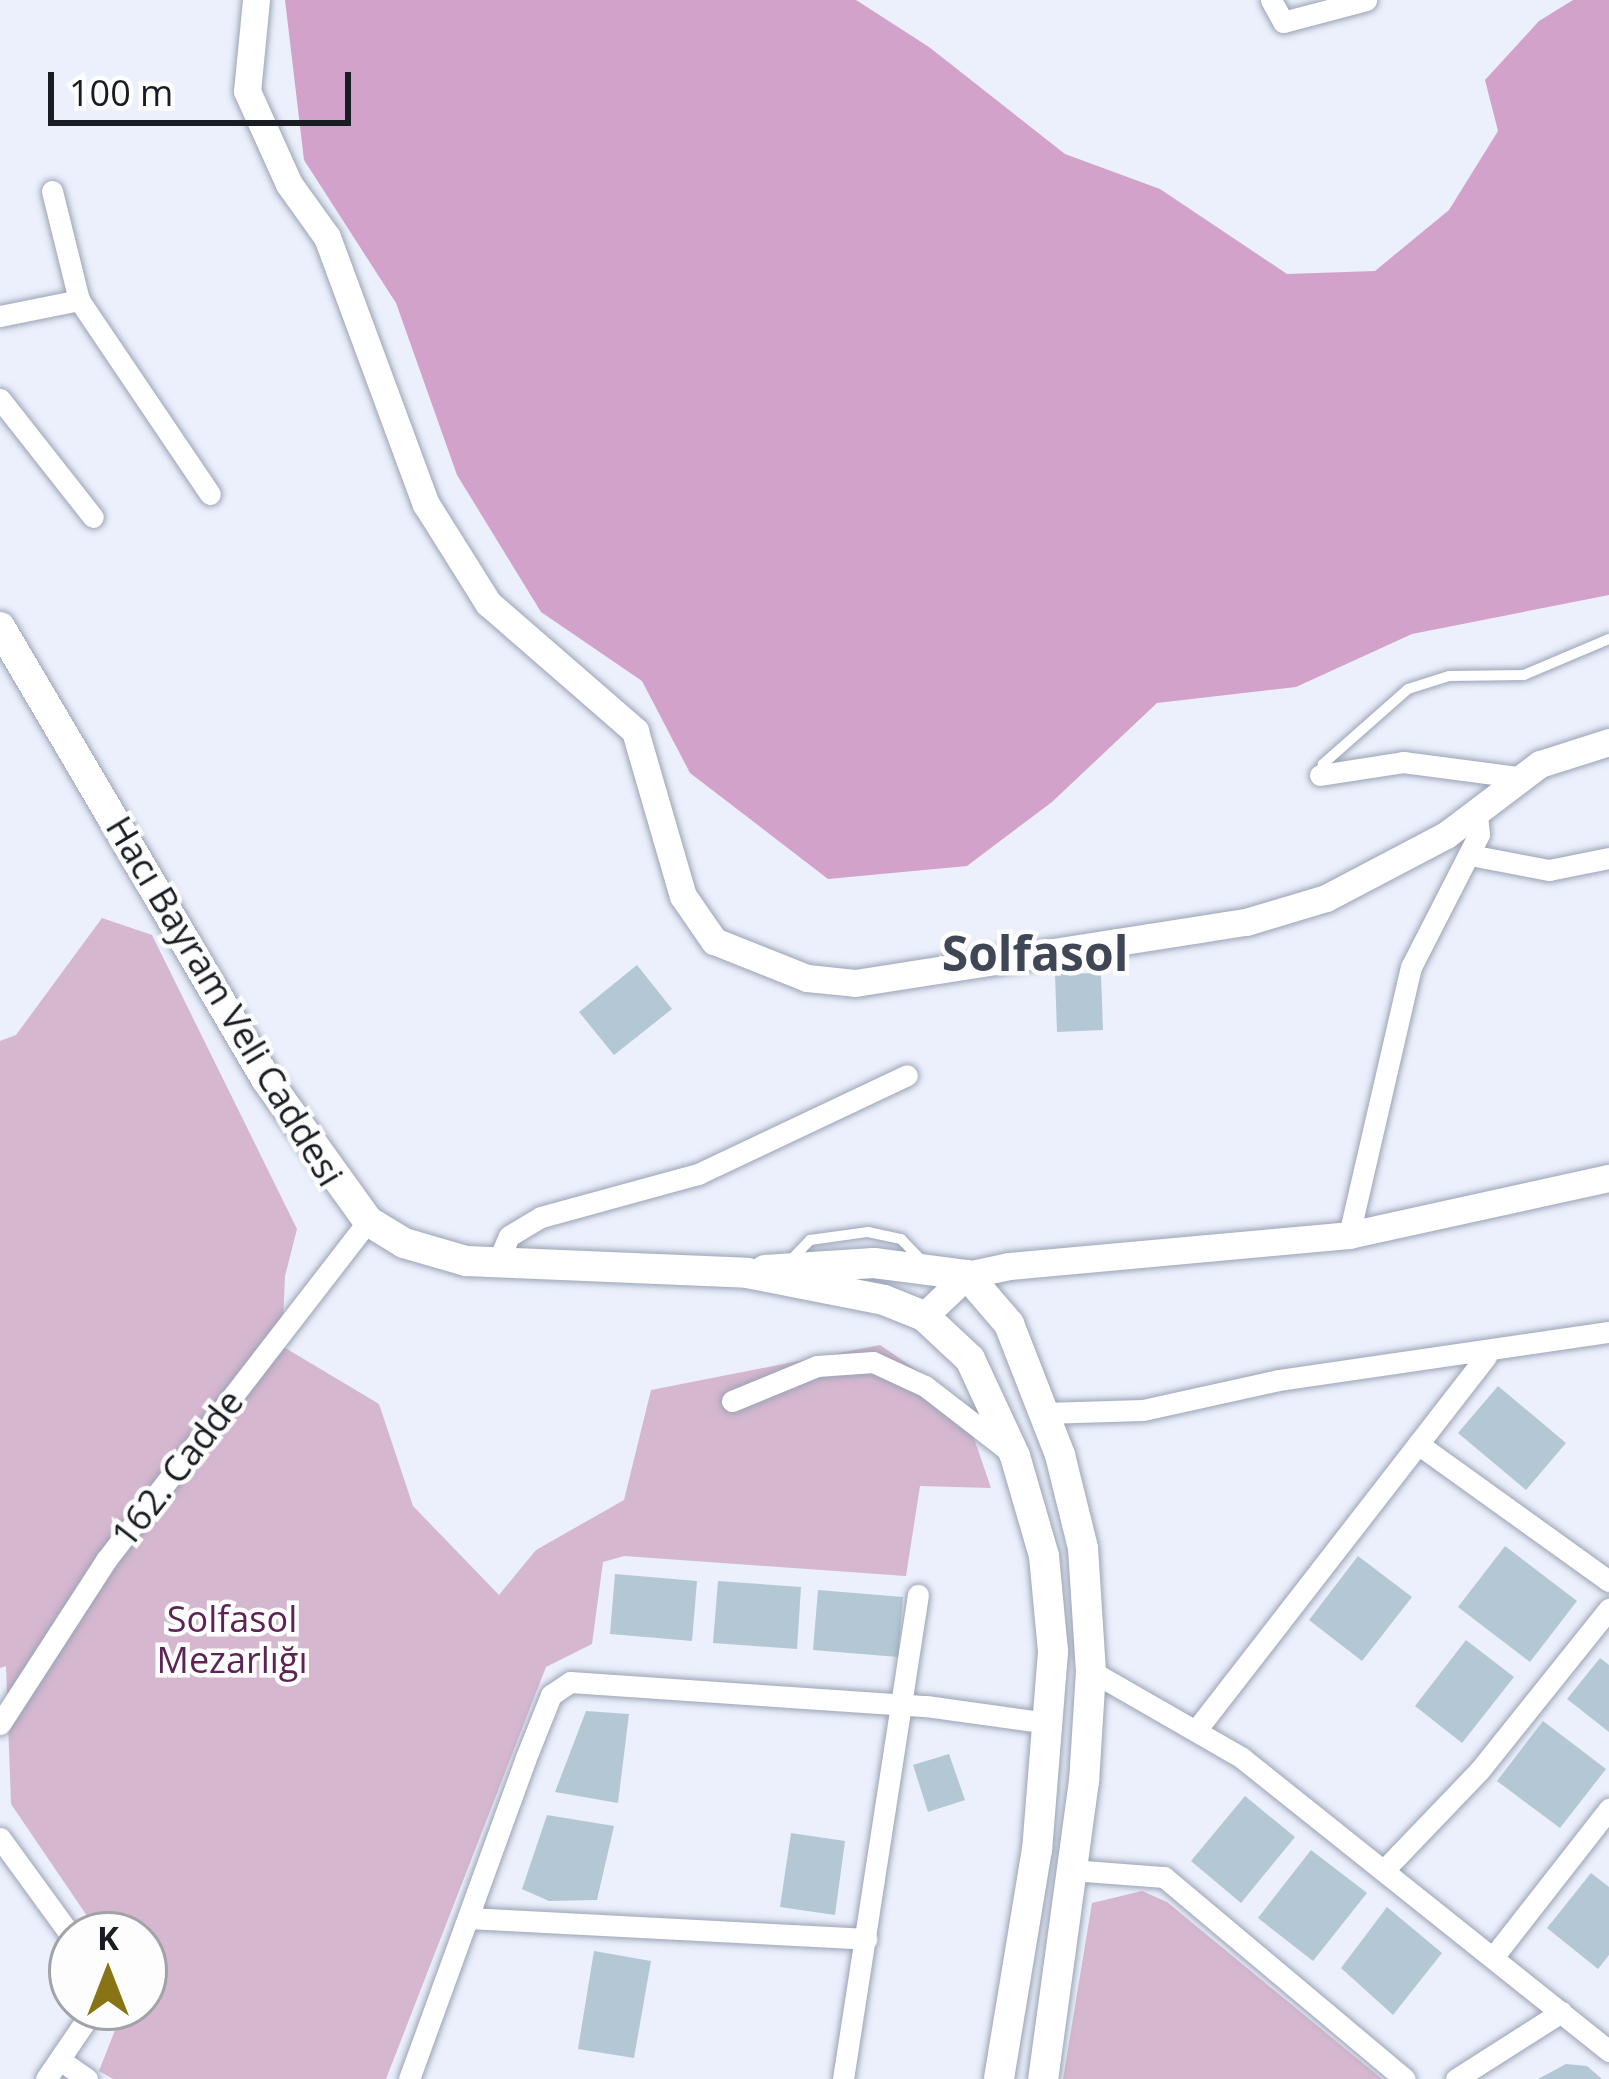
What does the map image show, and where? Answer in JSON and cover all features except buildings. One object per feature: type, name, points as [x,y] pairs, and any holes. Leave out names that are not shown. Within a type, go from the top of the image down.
[{"type":"main road","name":"Hacı Bayram Veli Caddesi","points":[[0,627],[266,1079],[368,1221],[431,1254],[497,1264],[747,1273]]},
{"type":"main road","points":[[747,1273],[784,1268],[929,1268],[967,1275],[1009,1324],[1044,1412],[1083,1549],[1090,1671],[1072,1870],[1043,2079]]},
{"type":"main road","points":[[747,1273],[884,1300],[924,1316],[970,1359],[1015,1456],[1044,1556],[1053,1652],[1049,1723],[999,2079]]},
{"type":"street","points":[[256,0],[247,91],[289,184],[327,237],[426,504],[488,603],[635,730],[683,896],[714,941],[807,978],[924,978],[1063,945],[1201,931],[1286,912],[1477,816],[1516,778],[1609,742]]},
{"type":"street","points":[[1271,0],[1283,22],[1366,0]]},
{"type":"street","points":[[52,191],[79,300],[211,494]]},
{"type":"street","points":[[0,316],[79,300]]},
{"type":"street","points":[[0,399],[93,518]]},
{"type":"street","points":[[1320,776],[1403,762],[1516,778]]},
{"type":"street","points":[[1349,1235],[1411,967],[1470,855],[1477,816]]},
{"type":"street","points":[[1470,855],[1549,869],[1609,858]]},
{"type":"street","points":[[497,1264],[508,1237],[541,1216],[698,1174],[908,1075]]},
{"type":"street","points":[[924,1316],[967,1275],[1349,1235],[1609,1178]]},
{"type":"street","name":"162. Cadde","points":[[0,1724],[106,1560],[368,1221]]},
{"type":"street","points":[[1044,1412],[1143,1409],[1278,1380],[1486,1356],[1609,1332]]},
{"type":"street","points":[[1197,1729],[1486,1356]]},
{"type":"street","points":[[732,1401],[818,1366],[873,1362],[925,1386],[1015,1456]]},
{"type":"street","points":[[1418,1444],[1609,1581]]},
{"type":"street","points":[[843,2079],[918,1595]]},
{"type":"street","points":[[1384,1869],[1479,1771],[1609,1609]]},
{"type":"street","points":[[1090,1671],[1197,1729],[1384,1869],[1561,2012],[1605,2041]]},
{"type":"street","points":[[409,2079],[551,1694],[570,1682],[901,1704],[1049,1723]]},
{"type":"street","points":[[1494,1956],[1609,1809]]},
{"type":"street","points":[[0,1838],[53,1911]]},
{"type":"street","points":[[1072,1870],[1164,1876],[1405,2079]]},
{"type":"street","points":[[469,1918],[866,1939]]},
{"type":"street","points":[[1456,2079],[1561,2012]]},
{"type":"street","points":[[79,2031],[53,2070],[86,2079]]},
{"type":"lane","points":[[1320,776],[1323,764],[1408,689],[1449,676],[1524,675],[1609,639]]},
{"type":"green space","name":"Solfasol Mezarlığı","points":[[102,918],[152,935],[297,1229],[285,1276],[282,1346],[379,1404],[413,1506],[499,1595],[536,1550],[624,1500],[651,1390],[880,1345],[961,1400],[991,1488],[920,1486],[906,1576],[624,1556],[603,1562],[592,1644],[546,1667],[386,2079],[113,2079],[99,2071],[115,2031],[168,2031],[168,1911],[84,1911],[11,1804],[6,1666],[0,1668],[0,1041],[16,1035]]},
{"type":"green space","points":[[1142,1891],[1167,1902],[1382,2079],[1063,2079],[1092,1903]]},
{"type":"shaded area","points":[[285,0],[856,0],[929,47],[1065,154],[1160,189],[1287,274],[1375,271],[1449,210],[1498,131],[1485,80],[1539,21],[1573,0],[1609,0],[1609,595],[1412,634],[1296,687],[1157,703],[1052,802],[967,866],[828,879],[690,773],[642,681],[541,612],[457,475],[396,303],[304,160]]},
{"type":"district","name":"Solfasol","points":[[1035,953]]}]
